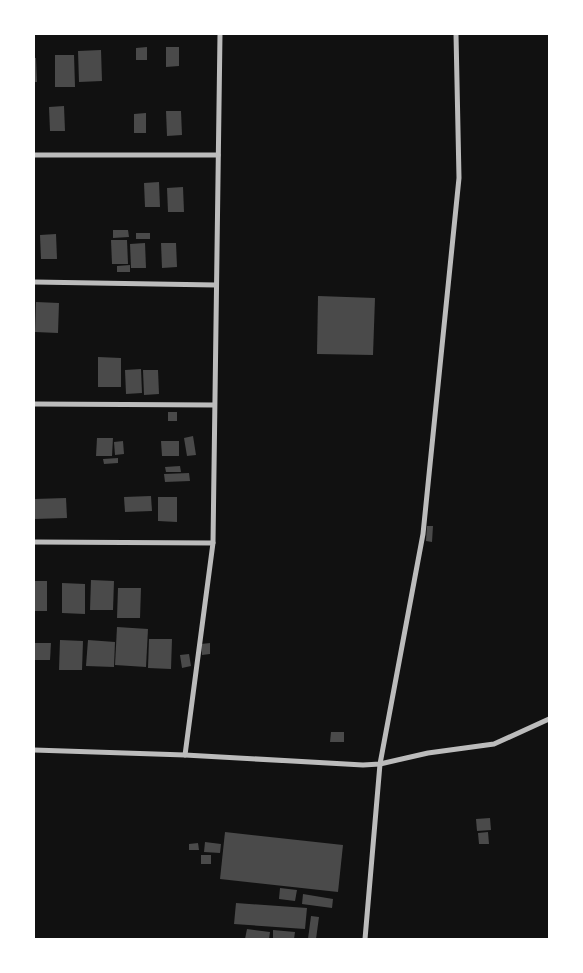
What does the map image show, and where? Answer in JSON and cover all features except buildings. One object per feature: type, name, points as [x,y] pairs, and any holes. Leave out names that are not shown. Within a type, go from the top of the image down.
[{"type":"street","points":[[185,755],[213,544],[220,34]]},
{"type":"street","points":[[366,939],[380,764],[423,534],[459,178],[456,34]]},
{"type":"street","points":[[34,155],[218,156]]},
{"type":"street","points":[[34,282],[216,285]]},
{"type":"street","points":[[34,404],[214,405]]},
{"type":"street","points":[[34,542],[213,544]]},
{"type":"street","points":[[34,750],[185,755],[363,765],[380,764],[428,753],[494,744],[549,719]]}]
